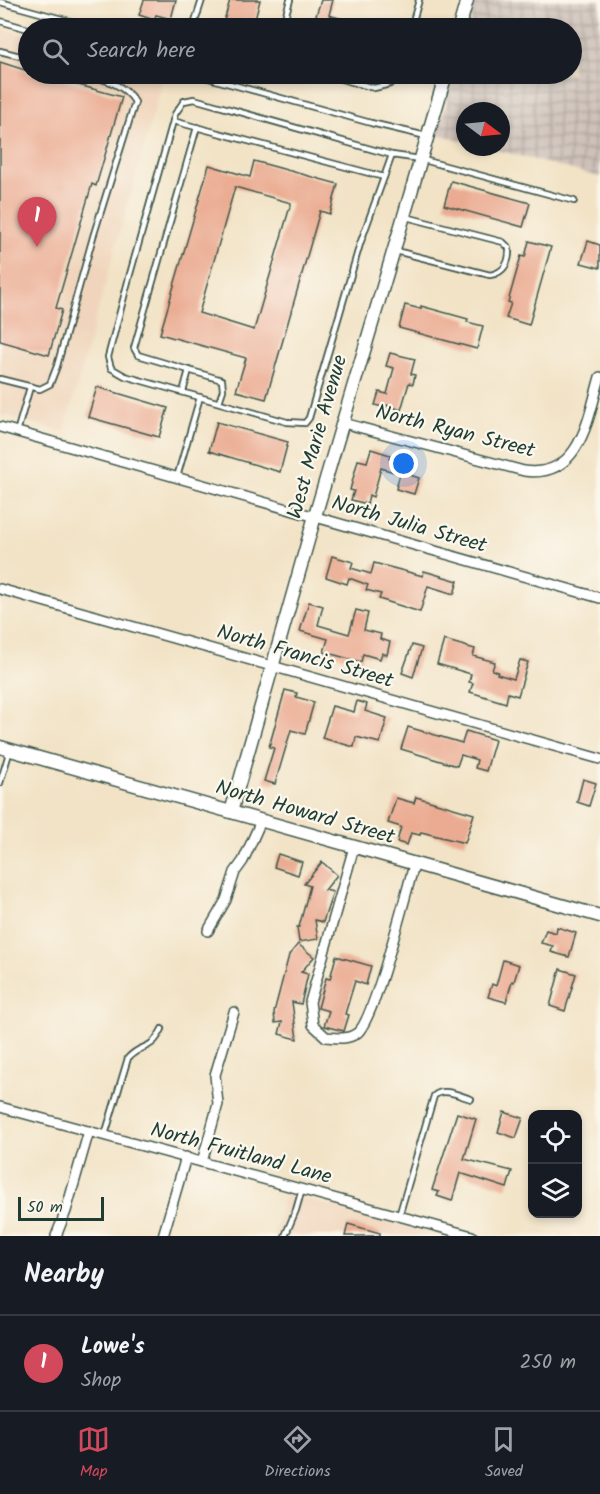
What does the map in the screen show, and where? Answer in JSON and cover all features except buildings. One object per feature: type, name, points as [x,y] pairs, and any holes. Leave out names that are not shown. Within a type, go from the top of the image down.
[{"type":"street","points":[[462,18],[467,0]]},
{"type":"street","name":"West Marie Avenue","points":[[231,812],[315,516],[443,84]]},
{"type":"street","name":"North Ryan Street","points":[[343,423],[524,471],[541,472],[559,465],[578,446],[600,377]]},
{"type":"street","name":"North Julia Street","points":[[0,427],[600,598]]},
{"type":"street","name":"North Francis Street","points":[[0,589],[600,759]]},
{"type":"street","name":"North Howard Street","points":[[5,749],[600,916]]},
{"type":"street","points":[[208,931],[226,900],[234,872],[243,861],[261,821]]},
{"type":"street","points":[[354,848],[310,1002],[313,1025],[326,1037],[345,1038],[358,1033],[372,1009],[414,865]]},
{"type":"street","points":[[202,1162],[218,1104],[215,1075],[234,1012]]},
{"type":"street","name":"North Fruitland Lane","points":[[0,1107],[399,1216],[452,1233],[472,1236]]},
{"type":"street","points":[[56,1236],[66,1211],[89,1131]]},
{"type":"street","points":[[164,1236],[186,1157]]},
{"type":"lane","points":[[196,18],[202,0]]},
{"type":"lane","points":[[285,18],[290,0]]},
{"type":"lane","points":[[414,18],[419,0]]},
{"type":"lane","points":[[0,2],[58,18]]},
{"type":"lane","points":[[0,21],[18,26]]},
{"type":"lane","points":[[0,51],[18,56]]},
{"type":"lane","points":[[0,379],[40,389],[50,384],[135,102],[129,92],[115,84]]},
{"type":"lane","points":[[230,84],[427,137]]},
{"type":"lane","points":[[359,84],[374,88],[390,84]]},
{"type":"lane","points":[[392,155],[360,244],[309,418],[305,423],[287,422],[125,376],[111,368],[108,357],[173,120],[184,101],[194,99],[392,155],[420,159],[574,201]]},
{"type":"lane","points":[[173,120],[384,177]]},
{"type":"lane","points":[[197,127],[134,348],[138,355],[222,380],[223,390],[219,402]]},
{"type":"lane","points":[[393,251],[490,275],[500,272],[506,265],[509,248],[503,242],[404,216]]},
{"type":"lane","points":[[183,392],[189,370]]},
{"type":"lane","points":[[17,432],[30,387]]},
{"type":"lane","points":[[177,477],[200,397]]},
{"type":"lane","points":[[0,783],[5,749]]},
{"type":"lane","points":[[105,1135],[128,1058],[134,1052],[155,1042],[162,1029]]},
{"type":"lane","points":[[399,1216],[434,1096],[440,1092],[446,1092],[471,1099]]},
{"type":"lane","points":[[285,1236],[302,1189]]},
{"type":"shaded area","points":[[476,0],[600,0],[600,177],[510,153],[510,102],[456,102],[456,139],[437,134],[452,84],[582,84],[582,18],[471,18]]},
{"type":"shaded area","points":[[0,28],[18,33],[18,84],[161,84],[64,432],[0,414]]},
{"type":"shaded area","points":[[285,1194],[444,1236],[273,1236]]},
{"type":"place","name":"Lowe's","points":[[37,247]]}]
